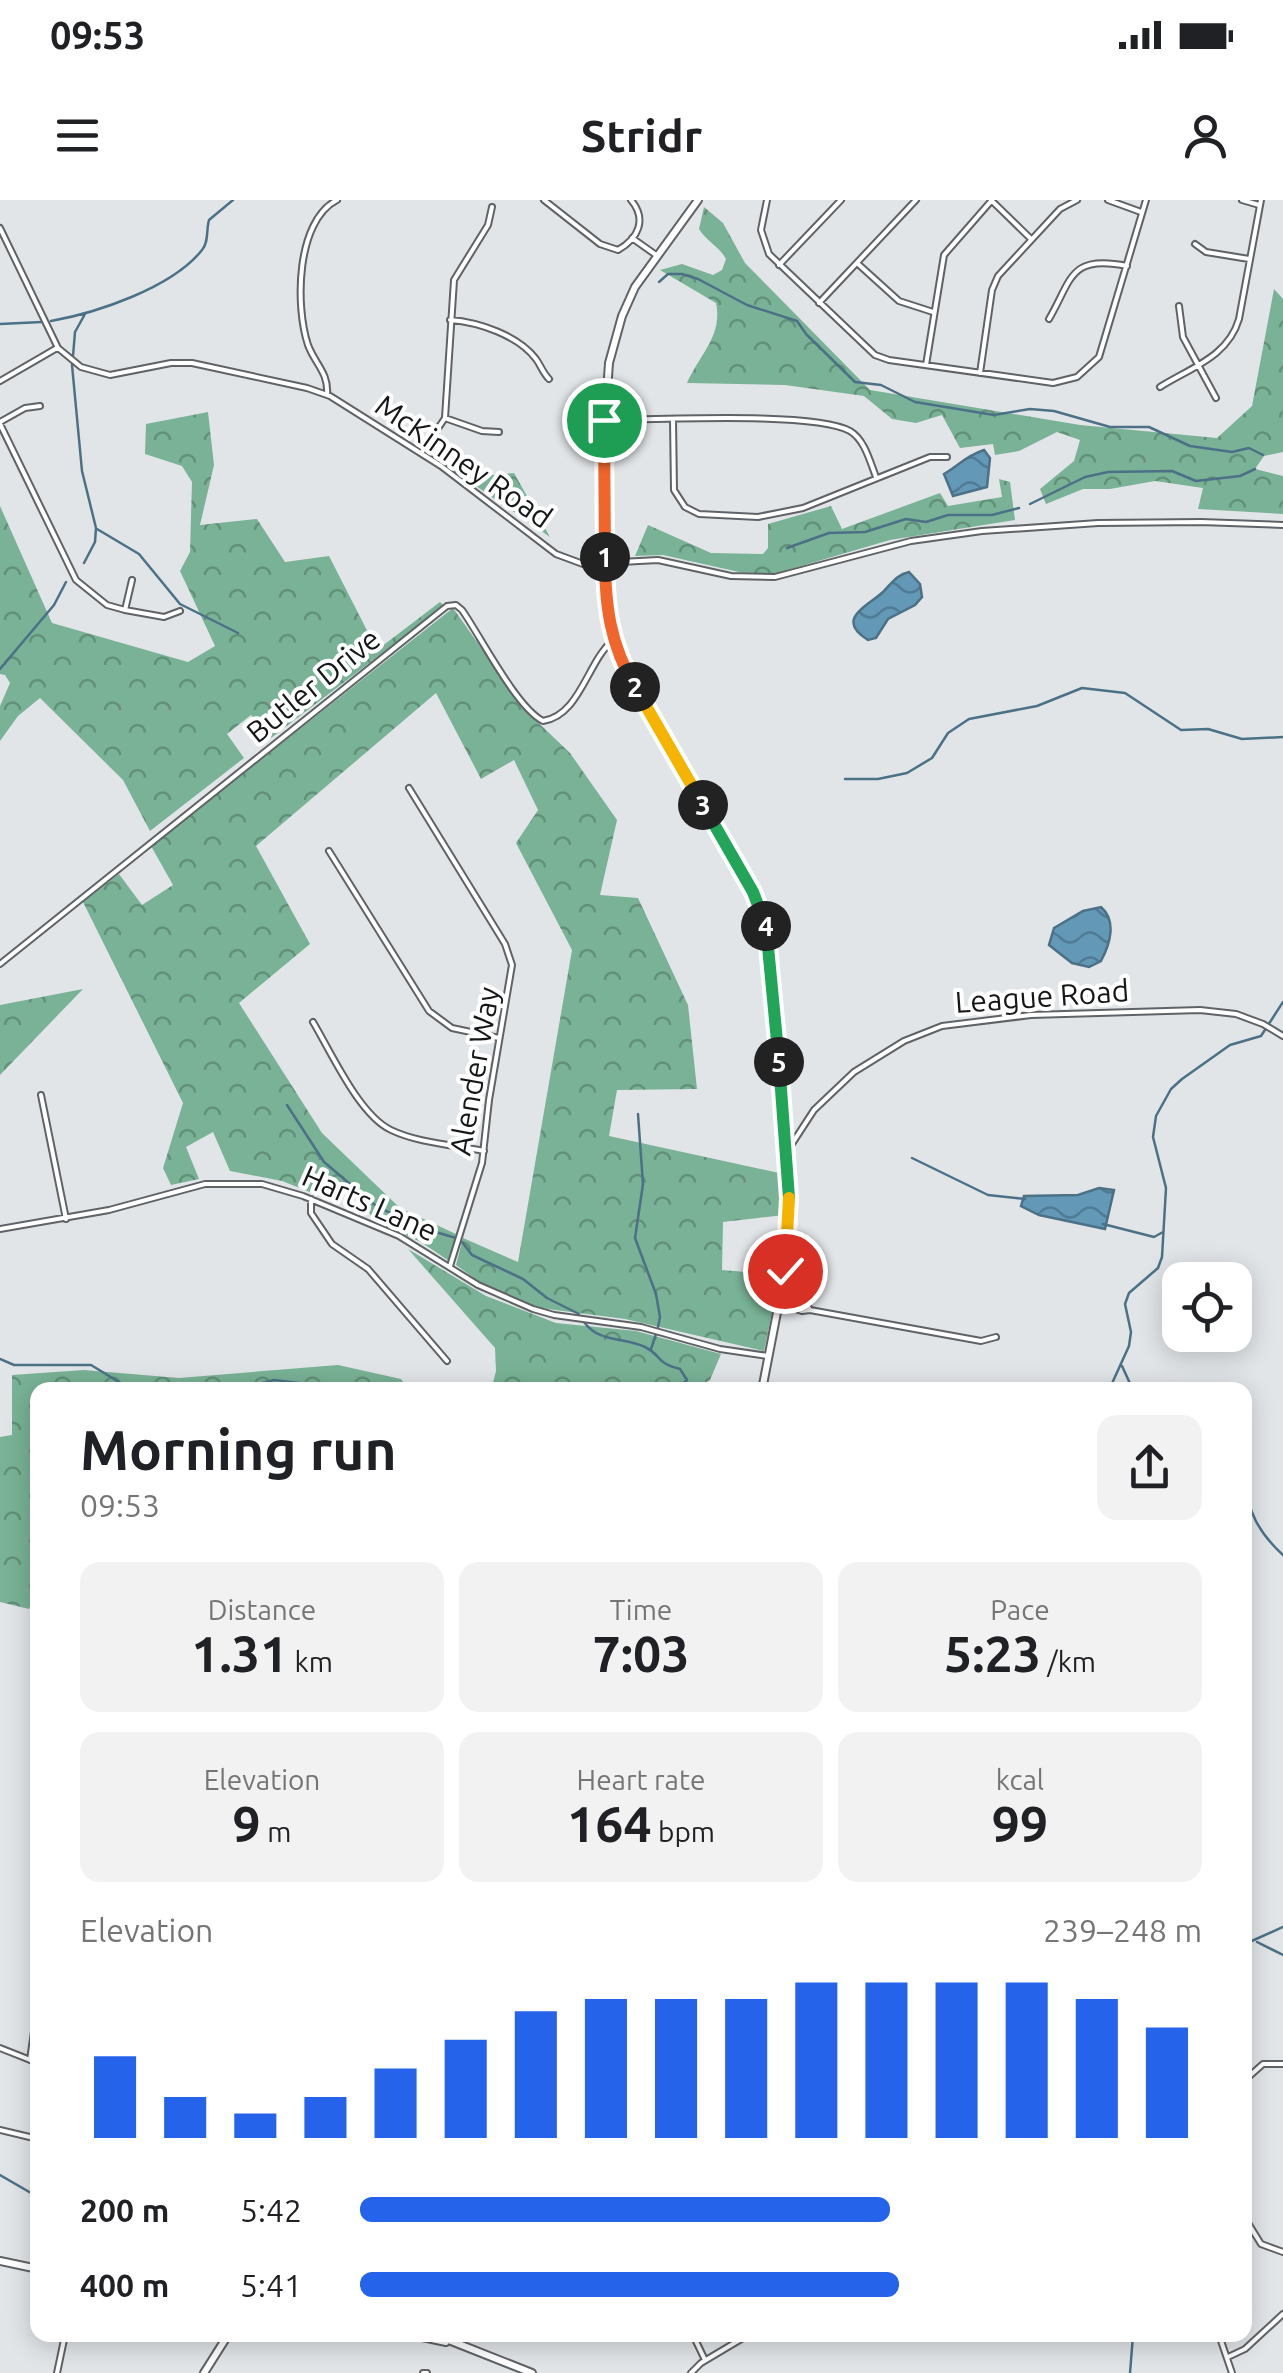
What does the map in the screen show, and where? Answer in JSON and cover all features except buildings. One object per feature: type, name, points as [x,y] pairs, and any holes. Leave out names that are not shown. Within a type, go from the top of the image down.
[{"type":"street","points":[[327,395],[328,380],[309,347],[302,318],[303,266],[312,224],[327,205],[337,200]]},
{"type":"street","points":[[544,200],[606,248],[618,250],[632,238],[641,221],[641,213],[632,200]]},
{"type":"street","points":[[698,200],[635,287],[609,363],[604,420],[606,611],[612,641],[625,670],[764,916],[788,1150],[789,1236],[763,1382]]},
{"type":"street","points":[[779,265],[841,200]]},
{"type":"street","points":[[819,303],[916,200]]},
{"type":"street","points":[[926,366],[945,252],[992,200],[1031,239]]},
{"type":"street","points":[[980,373],[994,284],[1002,270],[1060,209],[1077,200]]},
{"type":"street","points":[[1108,200],[1142,213]]},
{"type":"street","points":[[764,201],[761,221],[769,254],[876,355],[926,366],[1054,383],[1083,374],[1101,352],[1146,200]]},
{"type":"street","points":[[1160,387],[1218,353],[1235,332],[1260,203],[1242,200]]},
{"type":"street","points":[[422,452],[445,418],[454,280],[488,226],[492,207]]},
{"type":"street","points":[[0,228],[58,348],[0,381]]},
{"type":"street","points":[[632,238],[656,255]]},
{"type":"street","points":[[1196,244],[1206,252],[1249,259]]},
{"type":"street","points":[[856,263],[899,301],[933,312]]},
{"type":"street","points":[[1049,319],[1063,286],[1076,272],[1098,263],[1127,266]]},
{"type":"street","points":[[1179,306],[1182,333],[1216,398]]},
{"type":"street","points":[[450,320],[488,326],[529,352],[549,379]]},
{"type":"street","name":"McKinney Road","points":[[58,348],[81,367],[102,375],[192,363],[327,395],[422,452],[556,554],[577,563],[658,560],[731,576],[775,577],[892,545],[952,534],[1098,523],[1283,526]]},
{"type":"street","points":[[40,406],[25,408],[0,423],[76,580],[107,605],[164,616],[180,611]]},
{"type":"street","points":[[445,418],[482,431],[500,432]]},
{"type":"street","points":[[604,420],[787,420],[844,429],[861,442],[876,479]]},
{"type":"street","points":[[674,420],[674,490],[682,504],[696,512],[758,517],[806,507],[930,457],[946,457]]},
{"type":"street","points":[[125,610],[132,580]]},
{"type":"street","name":"Butler Drive","points":[[0,964],[447,606],[456,605],[462,610],[511,686],[542,721],[551,720],[572,701],[599,655],[612,641]]},
{"type":"street","name":"Alender Way","points":[[409,788],[510,955],[512,976],[484,1151],[450,1266]]},
{"type":"street","points":[[329,852],[429,1011],[452,1028],[500,1038]]},
{"type":"street","name":"League Road","points":[[788,1150],[814,1110],[854,1072],[904,1041],[942,1026],[1031,1014],[1186,1010],[1224,1012],[1263,1024],[1283,1036]]},
{"type":"street","points":[[313,1022],[379,1123],[406,1135],[484,1151]]},
{"type":"street","points":[[41,1095],[66,1219]]},
{"type":"street","name":"Harts Lane","points":[[0,1228],[66,1219],[219,1182],[262,1184],[311,1199],[399,1236],[500,1296],[546,1313],[607,1320],[720,1349],[768,1356]]},
{"type":"street","points":[[311,1199],[312,1213],[332,1244],[368,1269],[447,1361]]},
{"type":"street","points":[[778,1304],[981,1340],[996,1337]]},
{"type":"street","points":[[0,2048],[30,2060]]},
{"type":"street","points":[[1252,2074],[1263,2064],[1283,2064]]},
{"type":"street","points":[[0,2130],[30,2137]]},
{"type":"street","points":[[1252,2229],[1261,2244],[1283,2252]]},
{"type":"street","points":[[0,2261],[30,2267]]},
{"type":"street","points":[[1228,2358],[1245,2349],[1283,2314]]},
{"type":"street","points":[[57,2373],[63,2342]]},
{"type":"street","points":[[204,2373],[224,2342]]},
{"type":"street","points":[[453,2342],[532,2373]]},
{"type":"street","points":[[696,2342],[705,2360]]},
{"type":"street","points":[[691,2373],[736,2342]]},
{"type":"street","points":[[1222,2342],[1232,2373]]},
{"type":"green space","points":[[704,207],[723,223],[745,263],[870,390],[1080,425],[1217,438],[1252,406],[1274,289],[1283,299],[1283,452],[1264,456],[1255,469],[1283,476],[1283,514],[1198,509],[1203,488],[1155,481],[1083,489],[1046,504],[1040,489],[1074,461],[1080,440],[1057,432],[1019,451],[995,455],[993,444],[960,448],[942,415],[916,423],[892,419],[864,396],[785,385],[687,383],[713,335],[716,303],[660,270],[682,264],[713,275],[722,270],[726,259],[699,229]]},
{"type":"green space","points":[[208,412],[214,465],[200,525],[257,519],[285,562],[329,556],[377,650],[440,602],[444,606],[271,738],[251,715],[227,734],[244,758],[150,831],[123,780],[40,698],[18,716],[0,741],[0,706],[10,683],[0,674],[0,506],[52,623],[188,662],[215,646],[180,571],[190,552],[192,482],[182,466],[145,454],[146,424]]},
{"type":"green space","points":[[439,452],[493,475],[514,473],[550,537],[447,466]]},
{"type":"green space","points":[[999,479],[1010,482],[1015,520],[890,540],[774,574],[739,572],[663,555],[635,556],[648,525],[711,553],[763,554],[768,548],[768,524],[831,506],[842,529],[940,493],[948,506],[1002,497]]},
{"type":"green space","points":[[453,608],[525,710],[570,753],[617,820],[600,895],[638,898],[688,1005],[697,1089],[617,1090],[609,1136],[784,1174],[785,1215],[723,1222],[722,1270],[780,1275],[764,1351],[625,1319],[540,1308],[478,1281],[456,1265],[463,1238],[518,1262],[572,950],[516,843],[538,810],[514,760],[481,779],[436,693],[256,846],[310,944],[239,1003],[322,1133],[400,1208],[456,1234],[449,1261],[421,1242],[374,1221],[357,1192],[324,1173],[310,1192],[282,1181],[230,1171],[213,1132],[186,1147],[199,1179],[171,1185],[163,1168],[183,1103],[83,902],[119,874],[142,905],[173,885],[151,846]]},
{"type":"green space","points":[[83,989],[0,1075],[0,1005]]},
{"type":"green space","points":[[408,1249],[486,1296],[556,1323],[636,1331],[721,1354],[707,1382],[493,1382],[495,1348]]},
{"type":"green space","points":[[338,1365],[403,1382],[30,1382],[30,1607],[0,1602],[0,1437],[12,1435],[12,1375],[84,1370],[179,1378]]},
{"type":"water","points":[[984,450],[990,458],[987,487],[953,496],[944,474]]},
{"type":"water","points":[[909,572],[920,584],[922,597],[888,619],[876,638],[868,640],[854,626],[857,613],[897,577]]},
{"type":"water","points":[[1101,907],[1110,926],[1101,961],[1089,967],[1072,963],[1049,945],[1054,928],[1083,911]]},
{"type":"water","points":[[1099,1188],[1114,1190],[1105,1229],[1039,1215],[1021,1206],[1024,1196],[1078,1195]]},
{"type":"waterway","points":[[51,321],[111,305],[172,276],[202,250],[209,220],[233,200]]},
{"type":"waterway","points":[[659,282],[668,274],[682,274],[747,305],[797,321],[855,382],[881,385],[915,402],[994,415],[1030,409],[1054,411],[1110,427],[1149,427],[1190,446],[1232,452],[1249,448],[1263,455]]},
{"type":"waterway","points":[[73,356],[75,332],[85,314]]},
{"type":"waterway","points":[[0,324],[42,322]]},
{"type":"waterway","points":[[72,365],[82,471],[96,528],[95,542],[84,563]]},
{"type":"waterway","points":[[1030,504],[1085,477],[1108,472],[1172,471],[1196,481],[1240,476],[1255,469]]},
{"type":"waterway","points":[[787,548],[829,533],[865,532],[906,519],[926,522],[948,515],[992,515],[1019,508]]},
{"type":"waterway","points":[[97,529],[139,554],[180,604],[238,633]]},
{"type":"waterway","points":[[0,669],[54,605],[66,582]]},
{"type":"waterway","points":[[845,779],[878,779],[907,773],[932,758],[948,733],[969,719],[1037,706],[1082,688],[1125,693],[1181,730],[1208,729],[1242,739],[1283,737]]},
{"type":"waterway","points":[[1113,1382],[1129,1346],[1131,1332],[1125,1304],[1129,1293],[1158,1268],[1162,1257],[1166,1188],[1153,1137],[1156,1116],[1171,1089],[1182,1079],[1230,1045],[1261,1036],[1283,1002]]},
{"type":"waterway","points":[[287,1105],[324,1162],[375,1205],[415,1226],[456,1238]]},
{"type":"waterway","points":[[638,1114],[643,1184],[635,1238],[656,1294],[658,1327]]},
{"type":"waterway","points":[[912,1158],[988,1195],[1025,1199]]},
{"type":"waterway","points":[[1103,1224],[1154,1237],[1163,1232]]},
{"type":"waterway","points":[[462,1242],[472,1255],[523,1279],[547,1298],[579,1314]]},
{"type":"waterway","points":[[584,1322],[604,1337],[645,1347],[666,1364],[680,1369],[685,1382]]},
{"type":"waterway","points":[[651,1349],[656,1334]]},
{"type":"waterway","points":[[0,1359],[14,1365],[91,1365],[119,1382]]},
{"type":"waterway","points":[[1122,1366],[1129,1382]]},
{"type":"waterway","points":[[266,1382],[291,1382]]},
{"type":"waterway","points":[[1252,1511],[1267,1538],[1283,1555]]},
{"type":"waterway","points":[[1252,1941],[1283,1927]]},
{"type":"waterway","points":[[1257,1942],[1283,1955]]},
{"type":"waterway","points":[[0,2175],[30,2192]]},
{"type":"waterway","points":[[1130,2373],[1132,2342]]},
{"type":"route","points":[[604,420],[605,599],[612,641],[753,892],[765,922],[788,1150],[790,1212],[785,1271]]}]
